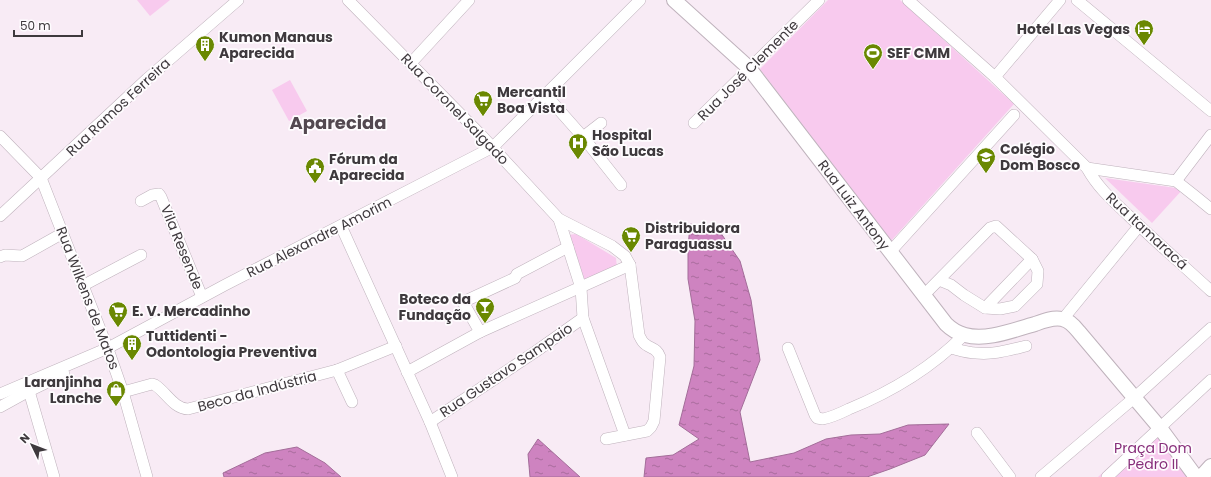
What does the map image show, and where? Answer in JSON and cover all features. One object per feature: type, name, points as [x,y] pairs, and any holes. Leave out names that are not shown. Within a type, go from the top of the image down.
[{"type":"main road","name":"Rua Luiz Antony","points":[[674,0],[749,68],[923,296],[946,324],[954,331],[964,335],[987,336],[1048,320],[1063,319]]},
{"type":"main road","points":[[1063,319],[1072,324],[1160,428],[1196,477]]},
{"type":"main road","points":[[1201,477],[1211,466]]},
{"type":"street","name":"Rua Ramos Ferreira","points":[[0,216],[147,80],[238,0]]},
{"type":"street","name":"Rua Coronel Salgado","points":[[348,0],[493,147],[559,219]]},
{"type":"street","points":[[410,63],[469,0]]},
{"type":"street","name":"Rua Alexandre Amorim","points":[[0,394],[108,350],[202,297],[493,147],[640,0]]},
{"type":"street","name":"Rua José Clemente","points":[[694,123],[818,0]]},
{"type":"street","name":"Rua Itamaracá","points":[[908,0],[995,76],[1087,168],[1101,189],[1139,226],[1211,291]]},
{"type":"street","points":[[995,76],[1060,0]]},
{"type":"street","points":[[1077,0],[1211,111]]},
{"type":"street","points":[[545,94],[583,137],[621,185]]},
{"type":"street","points":[[890,252],[1014,115]]},
{"type":"street","points":[[583,137],[601,122]]},
{"type":"street","points":[[1176,181],[1211,135]]},
{"type":"street","name":"Rua Wilkens de Matos","points":[[0,136],[41,178],[84,285],[124,392],[147,477]]},
{"type":"street","points":[[1087,168],[1176,181],[1211,209]]},
{"type":"street","name":"Vila Resende","points":[[142,201],[156,194],[159,194],[161,197],[202,297]]},
{"type":"street","points":[[559,219],[581,288],[583,318],[625,435]]},
{"type":"street","points":[[559,219],[612,246],[625,256],[630,266],[639,335],[642,342],[656,350],[660,357],[654,421],[651,427],[647,431],[606,439]]},
{"type":"street","points":[[341,226],[430,422],[452,477]]},
{"type":"street","points":[[923,296],[990,228],[996,226],[1032,259],[1038,271],[1037,284],[1015,306],[1000,309],[985,308],[951,285],[939,280]]},
{"type":"street","points":[[1063,319],[1139,226]]},
{"type":"street","points":[[0,258],[5,255],[22,256],[63,233]]},
{"type":"street","points":[[480,332],[463,302],[515,278],[517,274],[568,247]]},
{"type":"street","points":[[84,285],[140,255]]},
{"type":"street","points":[[985,308],[1032,259]]},
{"type":"street","points":[[407,372],[480,332],[630,266]]},
{"type":"street","name":"Rua Gustavo Sampaio","points":[[430,422],[583,318]]},
{"type":"street","points":[[1041,477],[1134,398],[1211,328]]},
{"type":"street","points":[[788,348],[815,415],[817,418],[823,419],[863,404],[910,378],[952,348],[964,335]]},
{"type":"street","name":"Beco da Indústria","points":[[124,392],[152,384],[178,406],[188,409],[337,370],[396,346]]},
{"type":"street","points":[[952,348],[976,353],[987,353],[1026,346]]},
{"type":"street","points":[[0,407],[108,350]]},
{"type":"street","points":[[337,370],[352,402]]},
{"type":"street","points":[[1106,477],[1211,380]]},
{"type":"street","points":[[29,391],[54,477]]},
{"type":"street","points":[[977,433],[1010,477]]},
{"type":"green space","points":[[137,0],[170,0],[150,16]]},
{"type":"green space","points":[[828,0],[900,0],[1014,104],[891,241],[760,69]]},
{"type":"green space","points":[[290,80],[307,111],[289,121],[272,90]]},
{"type":"green space","points":[[1105,178],[1183,189],[1152,223]]},
{"type":"green space","points":[[576,234],[616,258],[617,268],[585,281],[568,235]]},
{"type":"green space","name":"Praça Dom Pedro II","points":[[1156,424],[1198,477],[1098,477]]},
{"type":"water","points":[[690,224],[718,229],[740,261],[751,300],[760,360],[740,412],[750,462],[794,453],[826,439],[851,435],[880,434],[908,425],[949,424],[925,455],[867,477],[644,477],[646,458],[673,455],[699,439],[679,425],[694,366],[695,321],[688,279]]},
{"type":"water","points":[[538,439],[580,477],[530,477],[528,454]]},
{"type":"water","points":[[297,447],[325,463],[341,477],[224,477],[223,473],[265,453]]},
{"type":"place","name":"Hotel Las Vegas","points":[[1144,46]]},
{"type":"place","name":"Kumon Manaus Aparecida","points":[[205,62]]},
{"type":"place","name":"SEF CMM","points":[[873,70]]},
{"type":"place","name":"Mercantil Boa Vista","points":[[483,117]]},
{"type":"place","name":"Hospital São Lucas","points":[[578,160]]},
{"type":"place","name":"Colégio Dom Bosco","points":[[986,174]]},
{"type":"place","name":"Fórum da Aparecida","points":[[315,184]]},
{"type":"place","name":"Distribuidora Paraguassu","points":[[631,253]]},
{"type":"place","name":"Boteco da Fundação","points":[[485,324]]},
{"type":"place","name":"E. V. Mercadinho","points":[[118,328]]},
{"type":"place","name":"Tuttidenti - Odontologia Preventiva","points":[[132,361]]},
{"type":"place","name":"Laranjinha Lanche","points":[[116,407]]},
{"type":"district","name":"Aparecida","points":[[338,122]]}]
